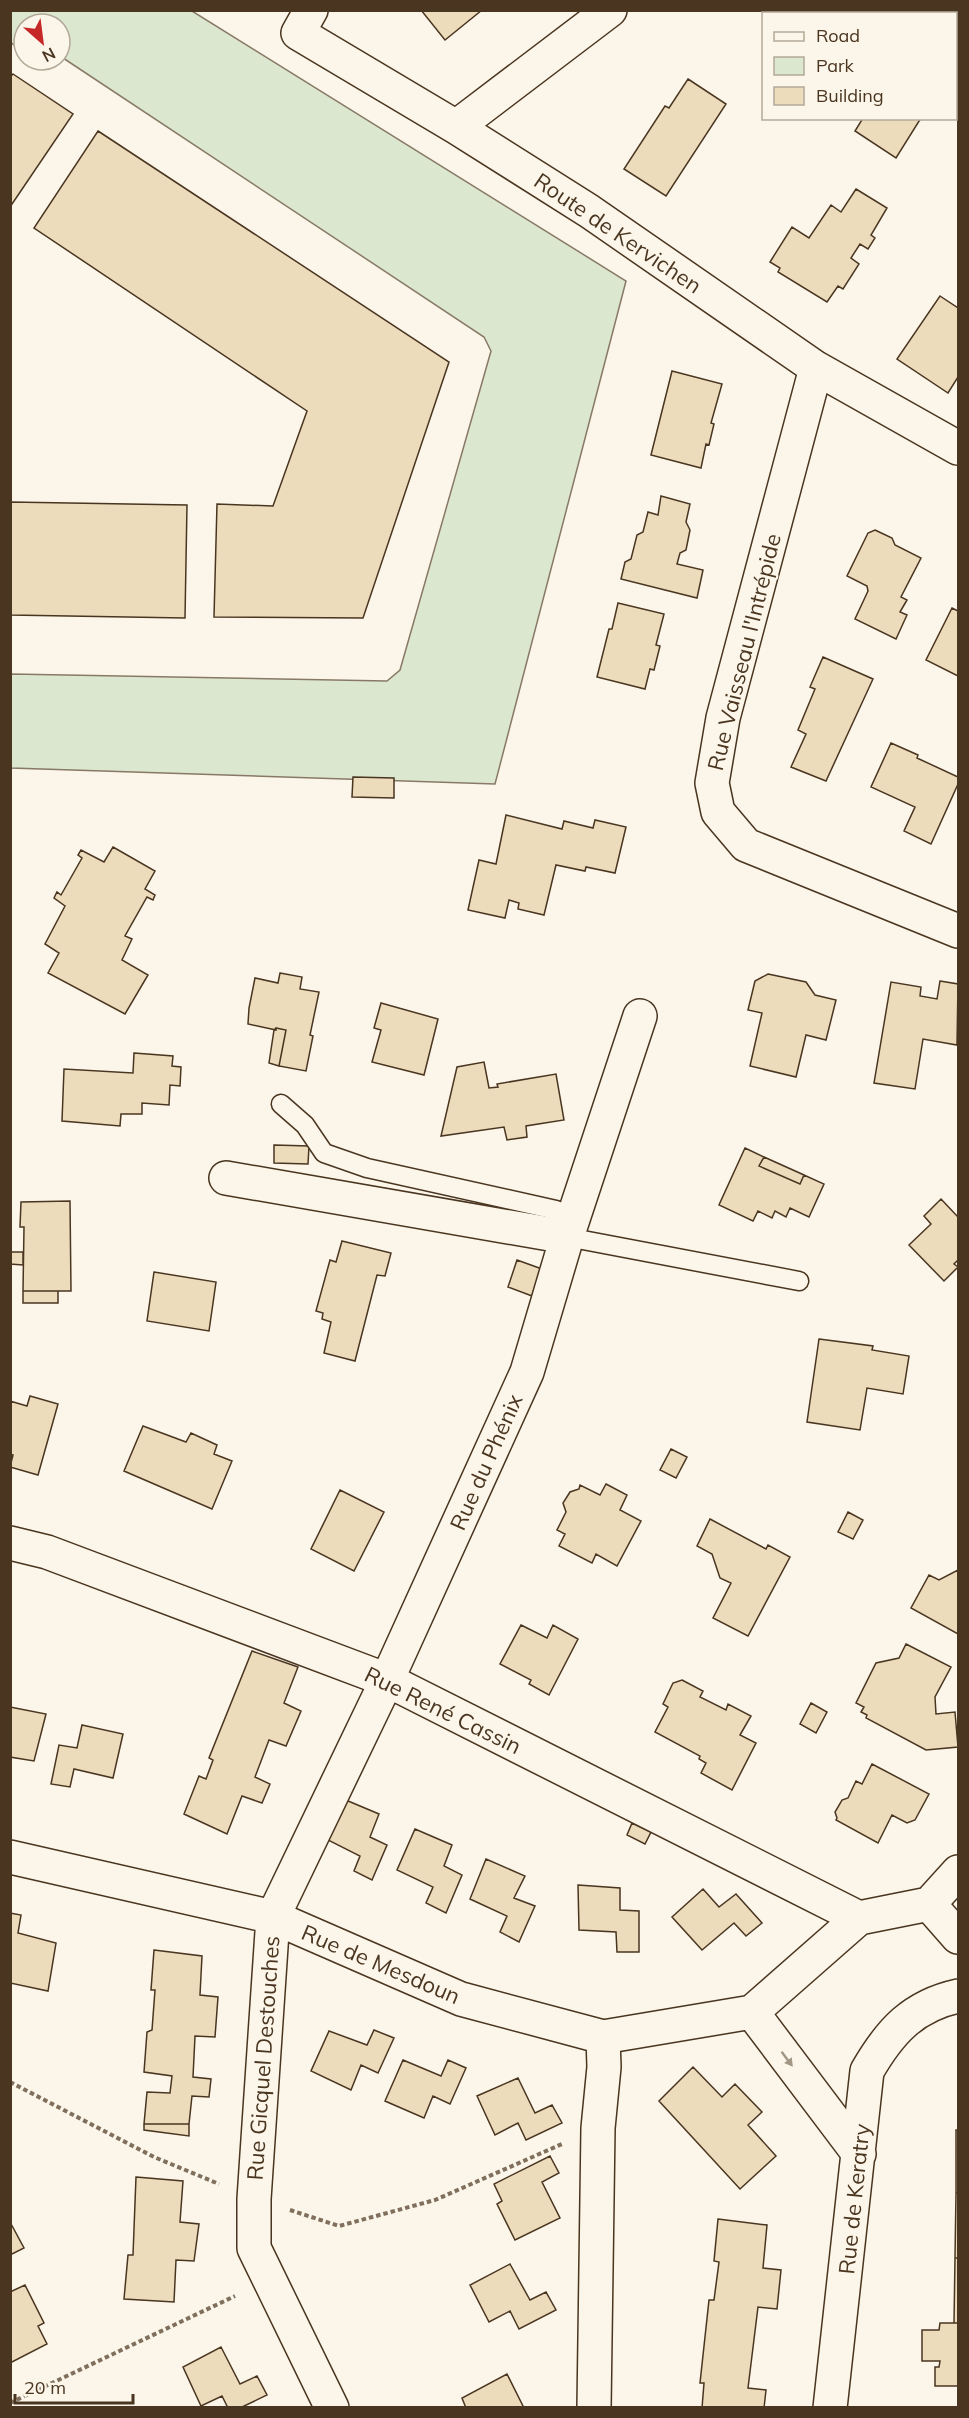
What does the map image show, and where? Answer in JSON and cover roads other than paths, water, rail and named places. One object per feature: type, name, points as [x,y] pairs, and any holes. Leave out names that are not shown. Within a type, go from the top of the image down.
[{"type":"street","name":"Route de Kervichen","points":[[310,10],[298,33],[456,127],[589,211],[816,368],[958,448]]},
{"type":"street","points":[[456,127],[610,10]]},
{"type":"street","name":"Rue Vaisseau l'Intrépide","points":[[816,368],[723,718],[712,783],[718,812],[746,845],[958,931]]},
{"type":"street","name":"Rue du Phénix","points":[[387,1680],[527,1372],[567,1237],[640,1016]]},
{"type":"street","points":[[226,1178],[567,1237]]},
{"type":"street","name":"Rue René Cassin","points":[[10,1543],[47,1552],[387,1680],[859,1918]]},
{"type":"street","name":"Rue Gicquel Destouches","points":[[332,2408],[254,2248],[254,2199],[273,1917],[387,1680]]},
{"type":"street","name":"Rue de Mesdoun","points":[[10,1857],[273,1917],[460,2000],[603,2037],[752,2012]]},
{"type":"street","points":[[859,2154],[752,2012],[859,1918],[929,1904],[958,1872]]},
{"type":"street","points":[[929,1904],[958,1937]]},
{"type":"street","name":"Rue de Keratry","points":[[830,2408],[867,2071],[879,2049],[896,2029],[919,2009],[958,1996]]},
{"type":"street","points":[[594,2408],[598,2127],[604,2067],[603,2037]]},
{"type":"lane","points":[[281,1104],[305,1125],[324,1153],[368,1168],[556,1210],[567,1237],[799,1281]]}]
